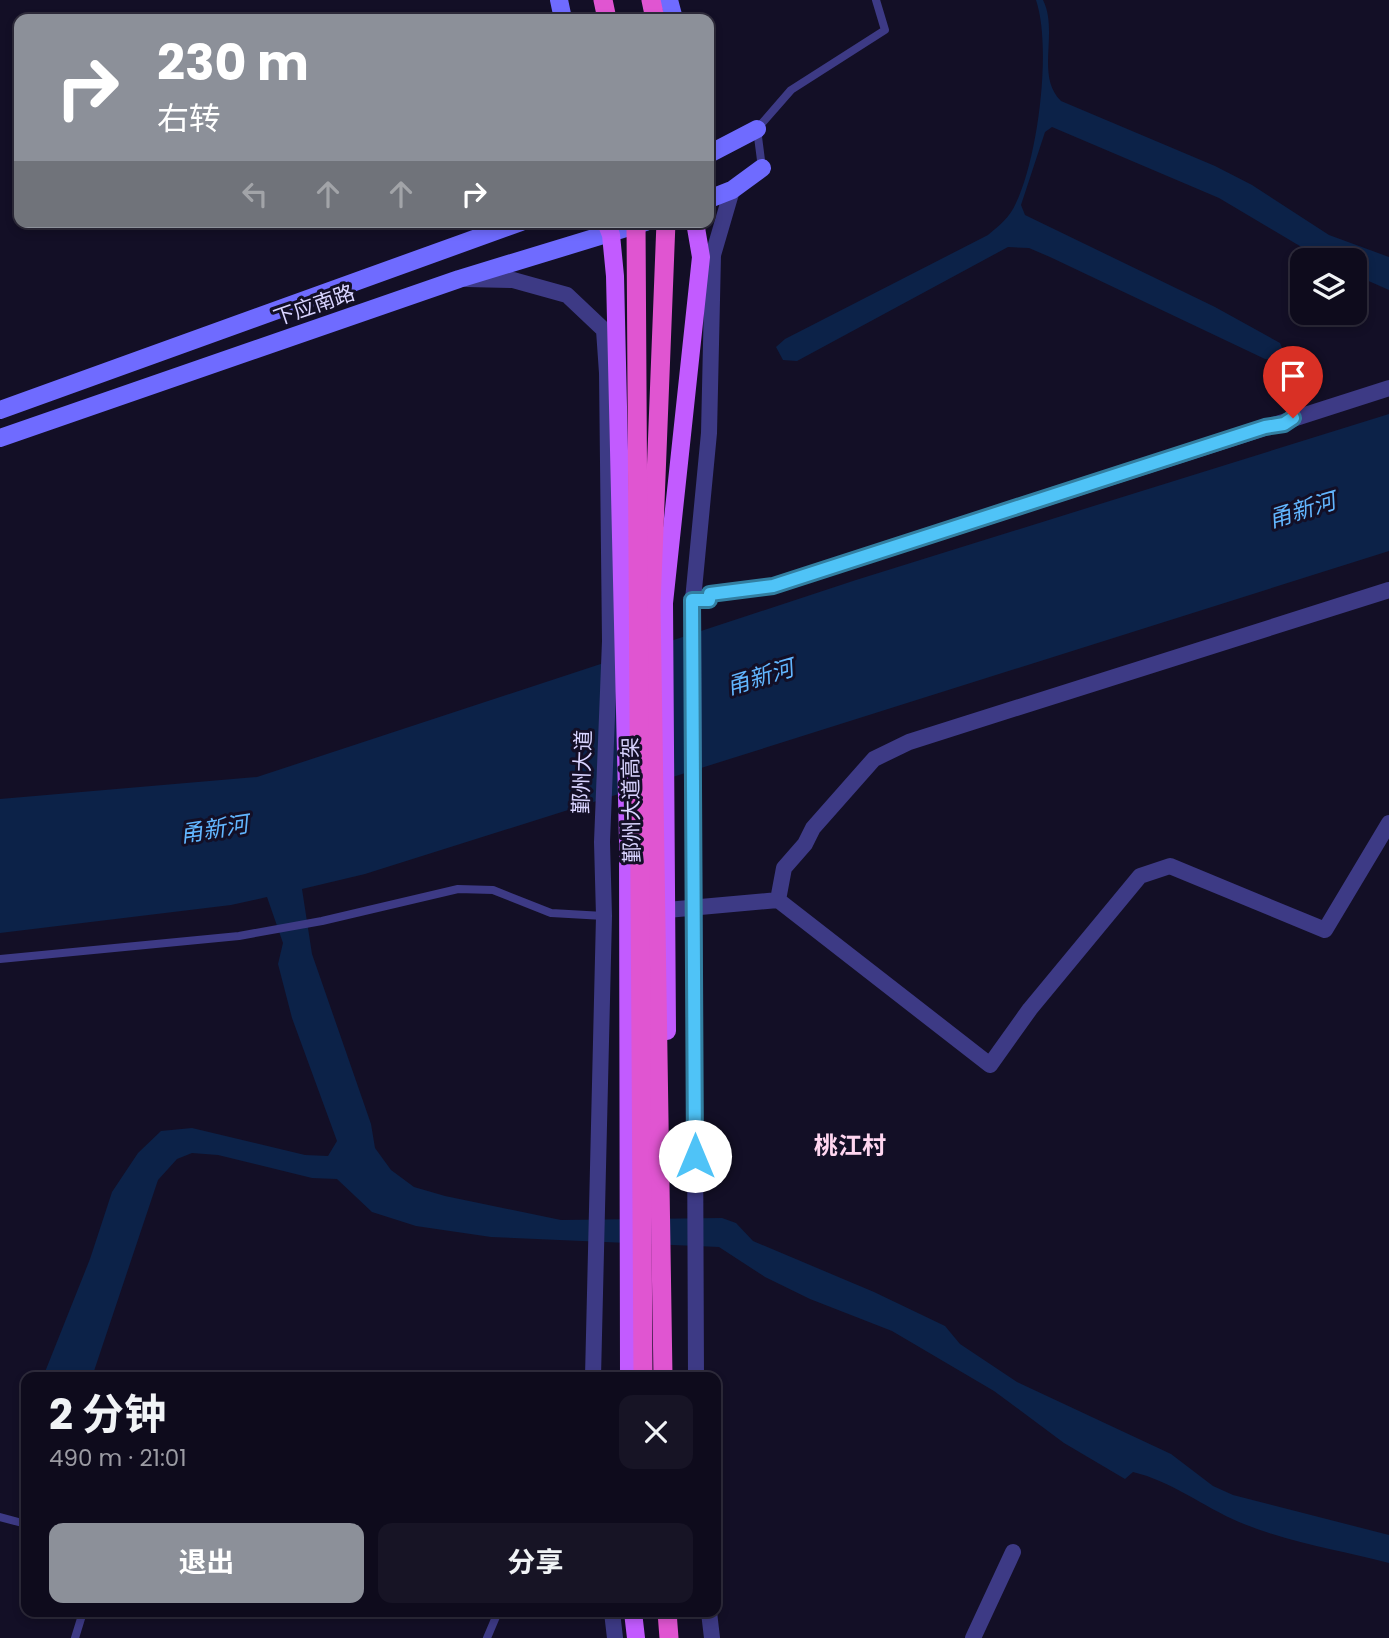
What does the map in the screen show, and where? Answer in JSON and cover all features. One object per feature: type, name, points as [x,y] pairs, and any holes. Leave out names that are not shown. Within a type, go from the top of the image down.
[{"type":"highway","name":"鄞州大道高架","points":[[636,228],[643,1372]]},
{"type":"highway","name":"鄞州大道高架","points":[[664,1372],[651,605],[666,228]]},
{"type":"highway","points":[[656,1617],[658,1638]]},
{"type":"highway","points":[[667,1617],[669,1638]]},
{"type":"main road","points":[[714,151],[757,129]]},
{"type":"main road","points":[[714,197],[732,190],[762,168]]},
{"type":"main road","name":"下应南路","points":[[0,410],[504,228]]},
{"type":"main road","name":"下应南路","points":[[0,438],[608,228]]},
{"type":"main road","name":"鄞州大道","points":[[608,228],[615,276],[625,629],[629,1372]]},
{"type":"main road","points":[[664,1372],[667,838],[664,603],[701,257],[696,228]]},
{"type":"main road","points":[[634,1617],[636,1638]]},
{"type":"main road","points":[[676,1617],[678,1638]]},
{"type":"street","points":[[696,1372],[692,600],[709,433],[713,255],[732,190]]},
{"type":"street","name":"鄞州大道","points":[[458,279],[513,280],[568,295],[604,330],[607,373],[610,641],[602,842],[604,916],[593,1372]]},
{"type":"street","points":[[692,600],[709,600],[710,594],[773,586],[1389,388]]},
{"type":"street","points":[[778,900],[784,868],[805,844],[813,828],[874,760],[909,742],[1389,590]]},
{"type":"street","points":[[667,910],[778,900],[990,1065],[1030,1009],[1140,876],[1170,866],[1325,930],[1389,823]]},
{"type":"street","points":[[973,1638],[1013,1552]]},
{"type":"street","points":[[613,1617],[615,1638]]},
{"type":"street","points":[[710,1617],[712,1638]]},
{"type":"lane","points":[[762,168],[757,129],[791,90],[885,30],[876,0]]},
{"type":"lane","points":[[0,958],[239,936],[322,921],[458,889],[493,890],[551,913],[604,916]]},
{"type":"lane","points":[[0,1517],[21,1523]]},
{"type":"lane","points":[[75,1638],[81,1617]]},
{"type":"lane","points":[[487,1638],[496,1617]]},
{"type":"water","points":[[1036,0],[1043,0],[1047,13],[1049,79],[1053,91],[1061,101],[1215,166],[1252,185],[1329,235],[1364,248],[1303,248],[1219,198],[1052,127],[1045,132],[1021,205],[1025,215],[1215,307],[1280,343],[1284,353],[1280,360],[1265,359],[1029,248],[1008,247],[797,361],[783,360],[776,347],[785,339],[988,235],[1011,212],[1024,183],[1036,131],[1043,73],[1041,21]]},
{"type":"water","points":[[1367,249],[1389,257],[1389,290],[1367,280]]},
{"type":"water","name":"甬新河","points":[[1389,414],[1389,551],[365,874],[302,889],[312,954],[371,1124],[375,1148],[391,1170],[414,1187],[445,1196],[561,1220],[722,1218],[736,1223],[753,1241],[874,1292],[945,1326],[960,1344],[1017,1382],[1171,1454],[1213,1486],[1233,1495],[1389,1535],[1389,1563],[1257,1529],[1147,1476],[1133,1472],[1125,1479],[1064,1443],[994,1391],[892,1331],[810,1299],[765,1277],[719,1247],[491,1237],[416,1226],[372,1212],[337,1179],[312,1178],[218,1155],[192,1153],[177,1159],[158,1180],[94,1372],[45,1372],[90,1259],[112,1192],[138,1153],[161,1131],[192,1128],[305,1155],[328,1156],[337,1141],[292,1018],[278,964],[283,943],[267,897],[231,905],[0,933],[0,799],[257,777],[856,580]]},
{"type":"district","name":"桃江村","points":[[850,1145]]},
{"type":"route","points":[[695,1156],[692,600],[709,600],[710,594],[773,586],[1265,427],[1284,424],[1293,418]]}]
